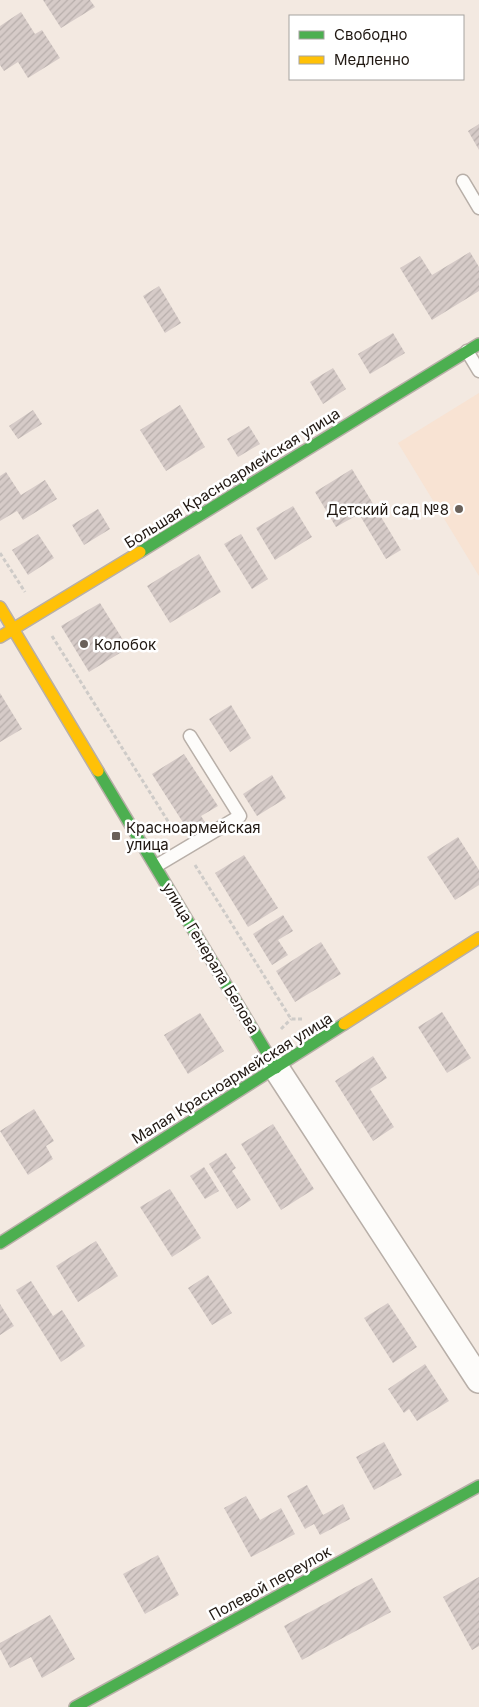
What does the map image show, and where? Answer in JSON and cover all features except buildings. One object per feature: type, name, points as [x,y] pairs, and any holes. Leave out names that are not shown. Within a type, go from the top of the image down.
[{"type":"main road","name":"Большая Красноармейская улица","points":[[0,637],[479,344]]},
{"type":"main road","name":"улица Генерала Белова","points":[[0,608],[276,1068]]},
{"type":"main road","name":"Малая Красноармейская улица","points":[[0,1242],[479,938]]},
{"type":"main road","name":"Полевой переулок","points":[[75,1707],[479,1486]]},
{"type":"street","name":"улица Генерала Белова","points":[[276,1068],[479,1380]]},
{"type":"lane","points":[[463,181],[479,208]]},
{"type":"lane","points":[[467,351],[479,371]]},
{"type":"lane","points":[[156,866],[240,816],[190,736]]},
{"type":"shaded area","name":"Детский сад №8","points":[[479,393],[479,576],[398,443]]},
{"type":"traffic: fast","points":[[140,552],[479,344]]},
{"type":"traffic: fast","points":[[98,771],[276,1068]]},
{"type":"traffic: fast","points":[[0,1243],[344,1024]]},
{"type":"traffic: fast","points":[[75,1707],[479,1486]]},
{"type":"traffic: slow","points":[[0,637],[140,552]]},
{"type":"traffic: slow","points":[[0,607],[98,771]]},
{"type":"traffic: slow","points":[[344,1024],[479,938]]},
{"type":"place","name":"Детский сад №8","points":[[459,509]]},
{"type":"place","name":"Колобок","points":[[84,644]]},
{"type":"place","name":"Красноармейская улица","points":[[116,836]]}]
